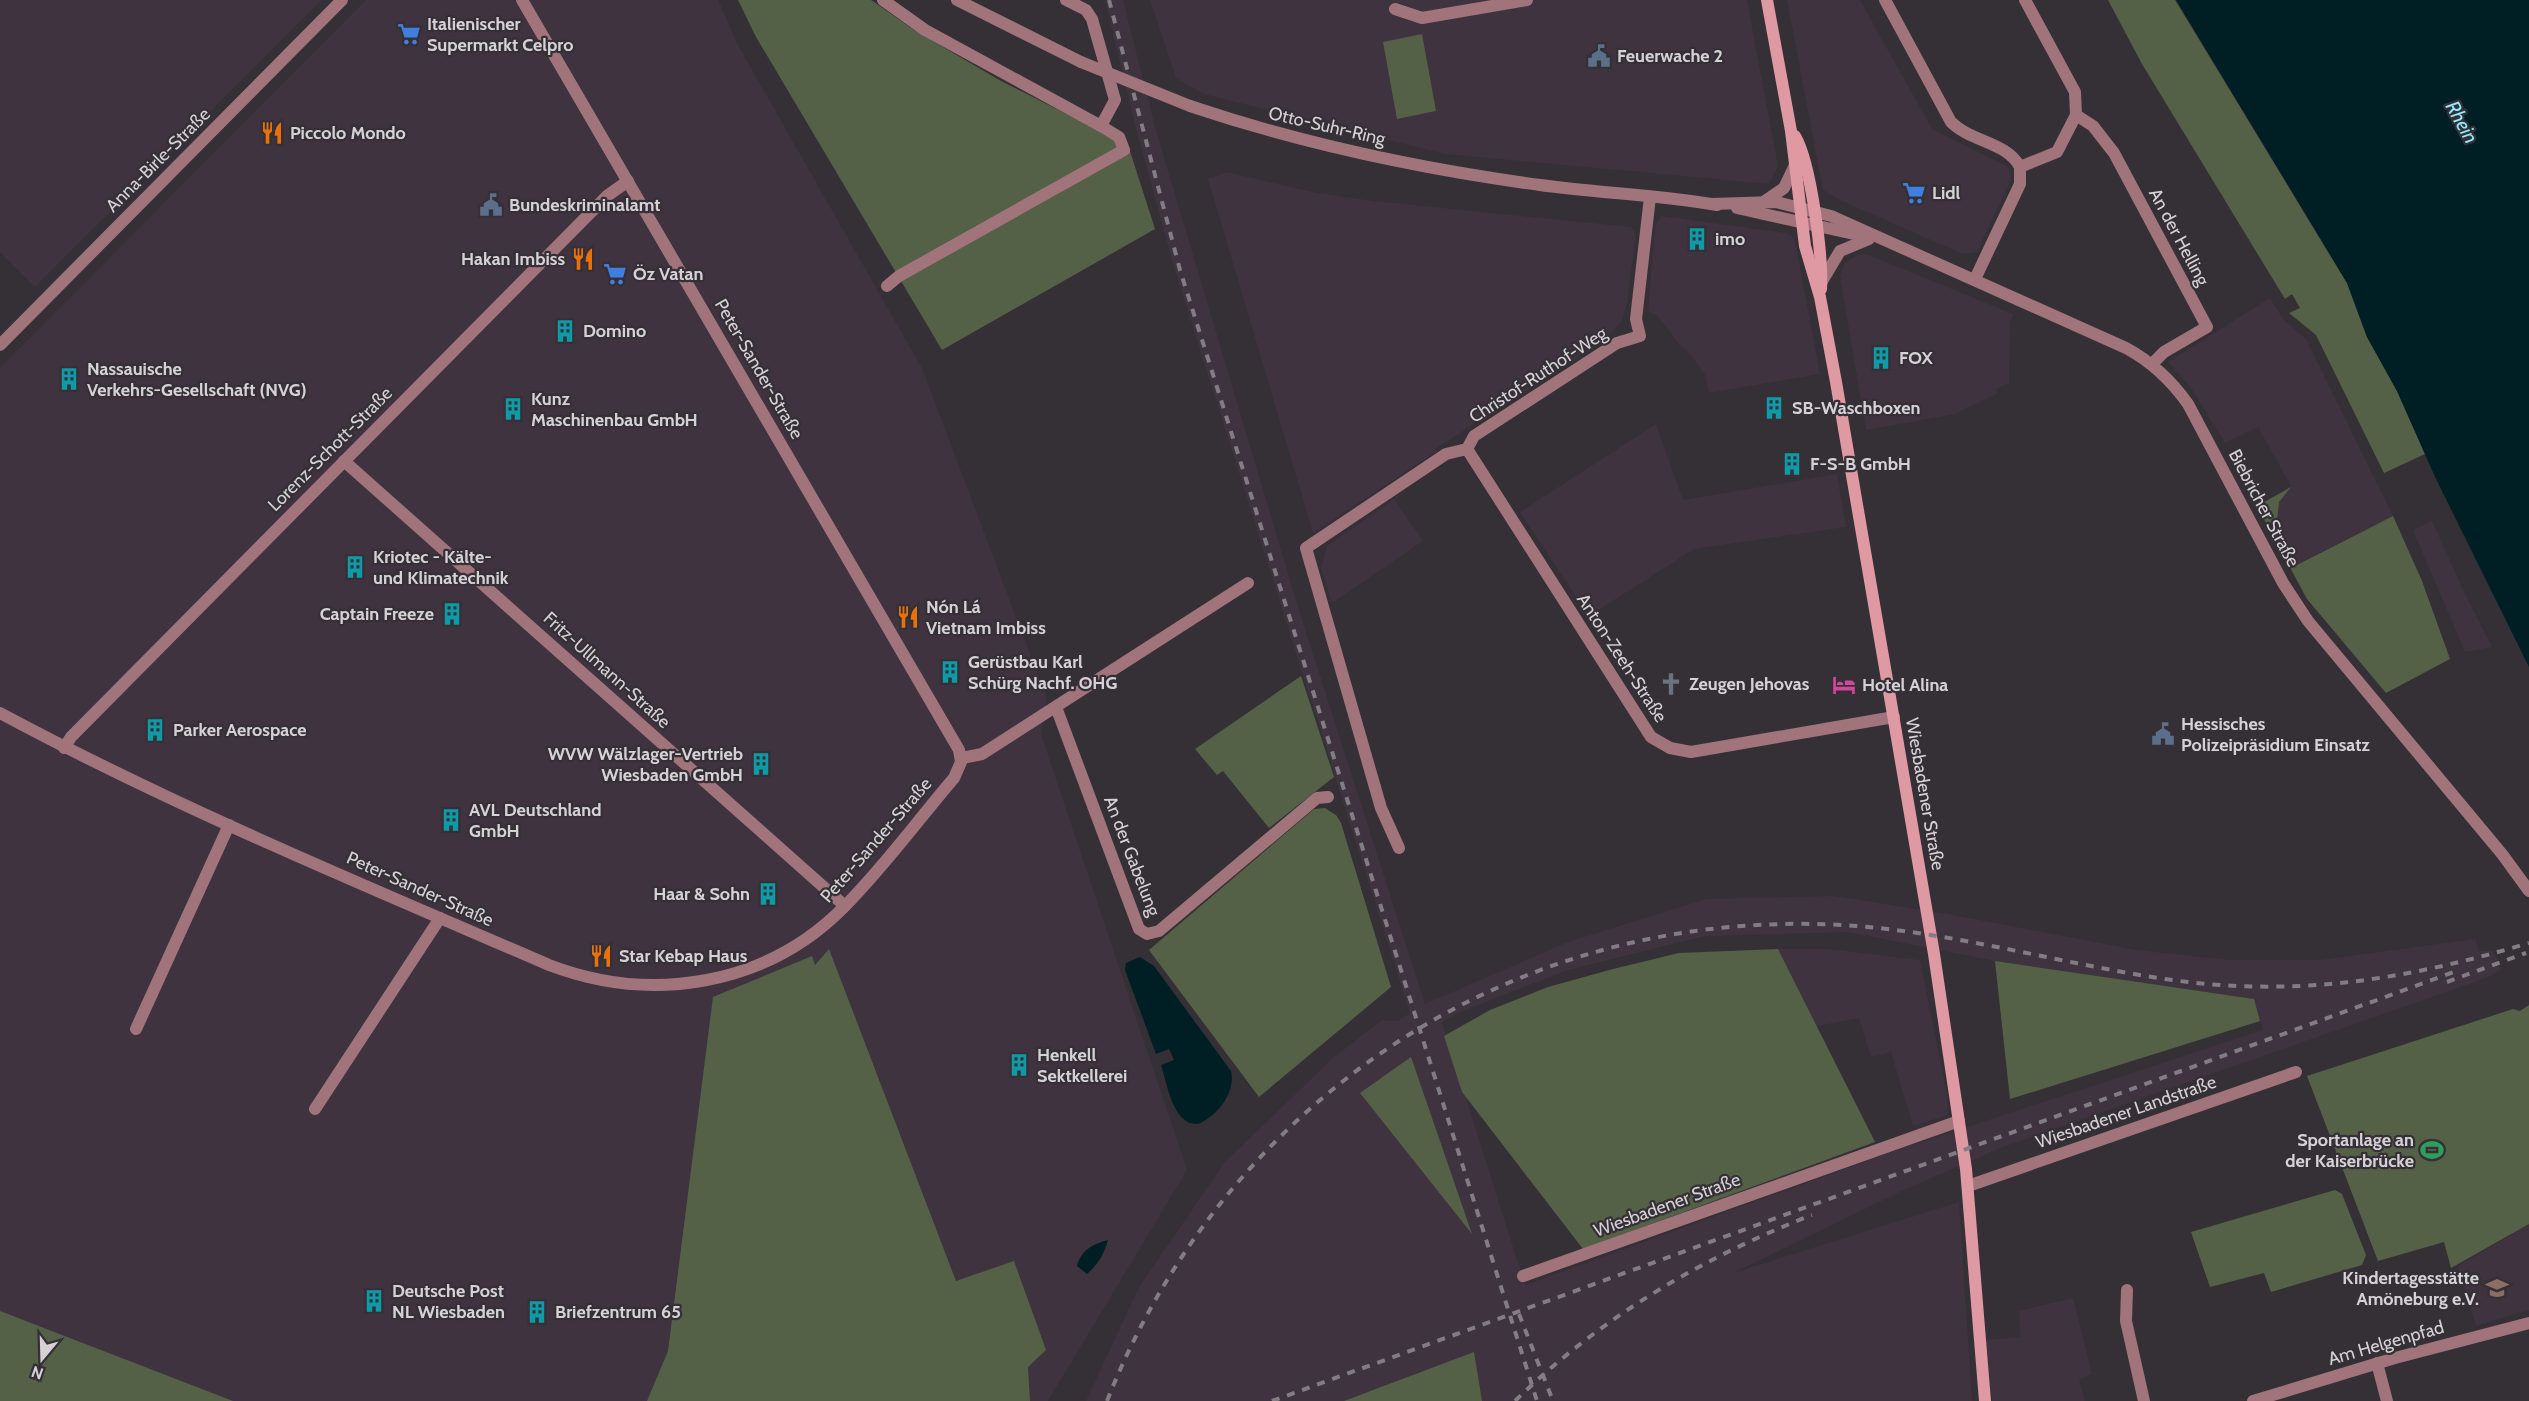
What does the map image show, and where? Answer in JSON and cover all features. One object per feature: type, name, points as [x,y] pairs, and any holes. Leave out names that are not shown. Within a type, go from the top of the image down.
[{"type":"main road","name":"Wiesbadener Straße","points":[[1767,0],[1791,130],[1801,220],[1820,297],[1894,717],[1934,954],[1968,1186]]},
{"type":"main road","name":"Wiesbadener Straße","points":[[1791,130],[1805,159],[1815,224],[1821,283],[1820,297]]},
{"type":"main road","points":[[1968,1186],[1985,1401]]},
{"type":"street","name":"Anna-Birle-Straße","points":[[0,345],[342,0]]},
{"type":"street","name":"Peter-Sander-Straße","points":[[0,713],[64,748],[229,825],[440,918],[568,972],[597,980],[639,986],[706,982],[754,967],[801,944],[845,906],[954,778],[962,758],[522,0]]},
{"type":"street","points":[[883,0],[925,30],[1119,137],[1124,150],[899,276],[887,286]]},
{"type":"street","name":"Otto-Suhr-Ring","points":[[957,0],[1081,62],[1190,106],[1265,130],[1342,150],[1431,167],[1540,185],[1711,204],[1815,224]]},
{"type":"street","points":[[1066,0],[1086,10],[1092,19],[1115,99],[1101,126]]},
{"type":"street","points":[[1395,9],[1422,18],[1527,0]]},
{"type":"street","points":[[1886,0],[1951,122],[1958,129],[2008,153],[2020,168],[2020,184],[1975,279]]},
{"type":"street","points":[[2020,168],[2057,152],[2076,115],[2075,92],[2025,0]]},
{"type":"street","name":"An der Helling","points":[[2076,115],[2093,126],[2114,153],[2207,327],[2164,352],[2152,364]]},
{"type":"street","points":[[1764,201],[1784,188],[1796,165]]},
{"type":"street","name":"Lorenz-Schott-Straße","points":[[64,748],[71,737],[178,627],[607,196],[628,181]]},
{"type":"street","name":"Christof-Ruthof-Weg","points":[[1399,848],[1381,808],[1306,548],[1446,454],[1467,449],[1474,436],[1617,343],[1640,336],[1636,319],[1650,197]]},
{"type":"street","name":"Otto-Suhr-Ring","points":[[1711,204],[1764,201],[1813,210]]},
{"type":"street","name":"Biebricher Straße","points":[[1813,210],[1843,220],[1975,279],[2126,348],[2152,364],[2173,384],[2188,404],[2283,583],[2301,612],[2344,668],[2502,854],[2529,891]]},
{"type":"street","name":"Biebricher Straße","points":[[1815,224],[1891,243]]},
{"type":"street","points":[[1821,283],[1840,251],[1854,243],[1873,238]]},
{"type":"street","name":"Anton-Zeeh-Straße","points":[[1467,449],[1651,737],[1670,748],[1691,752],[1894,717]]},
{"type":"street","name":"Fritz-Ullmann-Straße","points":[[344,461],[845,906]]},
{"type":"street","points":[[962,758],[982,754],[1248,583]]},
{"type":"street","name":"An der Gabelung","points":[[1056,707],[1139,929],[1147,934],[1160,931],[1317,798],[1328,797]]},
{"type":"street","points":[[136,1029],[229,825]]},
{"type":"street","points":[[315,1109],[440,918]]},
{"type":"street","name":"Wiesbadener Landstraße","points":[[1968,1186],[2296,1072]]},
{"type":"street","name":"Wiesbadener Straße","points":[[1523,1276],[1959,1121]]},
{"type":"street","points":[[2127,1290],[2126,1321],[2144,1401]]},
{"type":"street","name":"Am Helgenpfad","points":[[2253,1401],[2377,1363],[2529,1323]]},
{"type":"street","points":[[2377,1363],[2388,1401]]},
{"type":"shaded area","points":[[0,0],[321,0],[35,287],[0,252]]},
{"type":"shaded area","points":[[366,0],[718,0],[739,47],[922,368],[1047,699],[1041,734],[1187,1170],[1048,1401],[0,1401],[0,368]]},
{"type":"shaded area","points":[[1105,0],[1123,0],[1155,127],[1298,607],[1425,1004],[1568,942],[1706,899],[1834,896],[1948,914],[2137,950],[2229,960],[2320,960],[2475,939],[2479,951],[2493,951],[2501,970],[2486,978],[2003,1147],[1906,1189],[1733,1273],[1959,1202],[1972,1401],[1086,1401],[1139,1287],[1225,1162],[1334,1057],[1382,1020],[1397,1021],[1410,1013],[1174,267],[1136,129]],"holes":[[[1848,932],[1995,961],[2253,999],[2263,1030],[1903,1148],[1525,1285],[1442,1022],[1460,1012],[1568,970],[1705,936]]]},
{"type":"shaded area","points":[[1150,0],[1747,0],[1778,166],[1769,184],[1445,154],[1204,94],[1176,78]]},
{"type":"shaded area","points":[[1787,0],[1860,0],[1932,129],[2009,167],[2011,180],[1977,252],[1963,254],[1842,201],[1823,190]]},
{"type":"shaded area","points":[[1226,172],[1317,193],[1374,201],[1631,227],[1636,234],[1627,303],[1622,321],[1605,340],[1435,449],[1437,451],[1313,533],[1208,179]]},
{"type":"shaded area","points":[[1661,216],[1786,233],[1792,236],[1795,241],[1820,374],[1709,393],[1705,375],[1691,355],[1677,342],[1658,316],[1648,312],[1655,227]]},
{"type":"shaded area","points":[[1858,255],[1869,255],[2013,314],[2010,323],[2009,383],[1996,389],[1998,393],[1955,414],[1866,430],[1840,276],[1845,263]]},
{"type":"shaded area","points":[[2270,298],[2283,319],[2306,339],[2393,516],[2290,568],[2257,506],[2291,486],[2258,427],[2225,443],[2191,388],[2168,362]]},
{"type":"shaded area","points":[[1656,424],[1683,500],[1837,474],[1846,527],[1694,549],[1589,616],[1520,512]]},
{"type":"shaded area","points":[[1394,499],[1423,541],[1332,603],[1321,568],[1327,546]]},
{"type":"shaded area","points":[[2432,521],[2492,647],[2465,652],[2413,530]]},
{"type":"shaded area","points":[[1778,949],[1830,949],[1920,960],[1947,1094],[1948,1115],[1913,1126],[1891,1052],[1871,1057],[1859,1018],[1817,1026]]},
{"type":"shaded area","name":"Kindertagesstätte Amöneburg e.V.","points":[[2529,1224],[2529,1310],[2476,1326],[2458,1266]]},
{"type":"shaded area","points":[[2073,1298],[2092,1374],[2079,1380],[2085,1401],[1992,1401],[1986,1340],[2020,1337],[2019,1311]]},
{"type":"green space","points":[[738,0],[871,0],[914,30],[1001,81],[1128,145],[1155,229],[942,350],[756,37]]},
{"type":"green space","points":[[2108,0],[2175,0],[2347,283],[2367,337],[2397,391],[2425,454],[2384,473],[2316,335],[2289,313],[2300,308],[2292,294],[2285,299],[2142,64]]},
{"type":"green space","points":[[1422,34],[1436,111],[1397,119],[1383,42]]},
{"type":"green space","points":[[2291,487],[2279,502],[2277,521],[2295,566],[2393,516],[2422,581],[2450,659],[2386,693],[2307,599],[2257,506]]},
{"type":"green space","points":[[1301,676],[1334,777],[1269,828],[1223,771],[1217,775],[1195,749]]},
{"type":"green space","points":[[1325,808],[1336,815],[1341,823],[1391,987],[1259,1097],[1149,950],[1314,809]]},
{"type":"green space","points":[[829,949],[956,1281],[1014,1261],[1046,1350],[1028,1367],[1030,1401],[647,1401],[668,1351],[713,997],[812,956],[815,965]]},
{"type":"green space","points":[[1778,949],[1875,1142],[1583,1249],[1462,1092],[1444,1036],[1490,1010],[1548,987],[1613,969],[1679,953]]},
{"type":"green space","points":[[1995,961],[2254,999],[2260,1021],[2010,1099]]},
{"type":"green space","name":"Sportanlage an der Kaiserbrücke","points":[[2529,1005],[2529,1224],[2451,1268],[2444,1242],[2378,1261],[2307,1076],[2513,1009],[2520,1011]]},
{"type":"green space","points":[[1411,1057],[1472,1234],[1360,1093]]},
{"type":"green space","points":[[2335,1190],[2342,1194],[2366,1255],[2362,1265],[2271,1292],[2264,1273],[2210,1287],[2191,1232]]},
{"type":"green space","points":[[0,1311],[233,1401],[0,1401]]},
{"type":"green space","points":[[1474,1352],[1482,1401],[1344,1401]]},
{"type":"water","name":"Rhein","points":[[2176,0],[2529,0],[2529,667],[2436,479],[2397,391],[2367,337],[2347,283]]},
{"type":"water","points":[[1140,957],[1154,966],[1231,1071],[1231,1087],[1224,1102],[1212,1115],[1198,1124],[1189,1123],[1183,1118],[1172,1102],[1161,1065],[1174,1060],[1169,1049],[1156,1054],[1125,970],[1126,963]]},
{"type":"water","points":[[1108,1240],[1100,1259],[1087,1274],[1077,1266],[1081,1256],[1088,1248]]},
{"type":"railway","points":[[1109,0],[1180,270],[1537,1401]]},
{"type":"railway","points":[[1107,1401],[1159,1293],[1226,1197],[1305,1113],[1396,1043],[1496,988],[1605,949],[1720,928],[1841,925],[1922,934],[2165,979],[2259,987],[2304,986],[2394,976],[2529,943]]},
{"type":"railway","points":[[2447,982],[2526,953]]},
{"type":"railway","points":[[1272,1401],[2454,972]]},
{"type":"railway","points":[[1515,1401],[1582,1343],[1654,1293],[1731,1251],[1812,1215]]},
{"type":"railway","points":[[1519,1314],[1553,1401]]},
{"type":"place","name":"Italienischer Supermarkt Celpro","points":[[409,34]]},
{"type":"place","name":"Feuerwache 2","points":[[1599,56]]},
{"type":"place","name":"Piccolo Mondo","points":[[272,133]]},
{"type":"place","name":"Lidl","points":[[1914,193]]},
{"type":"place","name":"Bundeskriminalamt","points":[[491,205]]},
{"type":"place","name":"imo","points":[[1697,239]]},
{"type":"place","name":"Hakan Imbiss","points":[[583,259]]},
{"type":"place","name":"Öz Vatan","points":[[615,274]]},
{"type":"place","name":"Domino","points":[[565,331]]},
{"type":"place","name":"FOX","points":[[1881,358]]},
{"type":"place","name":"Nassauische Verkehrs-Gesellschaft (NVG)","points":[[69,379]]},
{"type":"place","name":"SB-Waschboxen","points":[[1774,408]]},
{"type":"place","name":"Kunz Maschinenbau GmbH","points":[[513,409]]},
{"type":"place","name":"F-S-B GmbH","points":[[1792,464]]},
{"type":"place","name":"Kriotec - Kälte- und Klimatechnik","points":[[355,567]]},
{"type":"place","name":"Captain Freeze","points":[[452,614]]},
{"type":"place","name":"Nón Lá Vietnam Imbiss","points":[[908,617]]},
{"type":"place","name":"Gerüstbau Karl Schürg Nachf. OHG","points":[[950,672]]},
{"type":"place","name":"Zeugen Jehovas","points":[[1671,684]]},
{"type":"place","name":"Hotel Alina","points":[[1844,685]]},
{"type":"place","name":"Parker Aerospace","points":[[155,730]]},
{"type":"place","name":"Hessisches Polizeipräsidium Einsatz","points":[[2163,734]]},
{"type":"place","name":"WVW Wälzlager-Vertrieb Wiesbaden GmbH","points":[[761,764]]},
{"type":"place","name":"AVL Deutschland GmbH","points":[[451,820]]},
{"type":"place","name":"Haar & Sohn","points":[[768,894]]},
{"type":"place","name":"Star Kebap Haus","points":[[601,956]]},
{"type":"place","name":"Henkell Sektkellerei","points":[[1019,1065]]},
{"type":"place","name":"Sportanlage an der Kaiserbrücke","points":[[2432,1150]]},
{"type":"place","name":"Kindertagesstätte Amöneburg e.V.","points":[[2497,1288]]},
{"type":"place","name":"Deutsche Post NL Wiesbaden","points":[[374,1301]]},
{"type":"place","name":"Briefzentrum 65","points":[[537,1312]]}]
